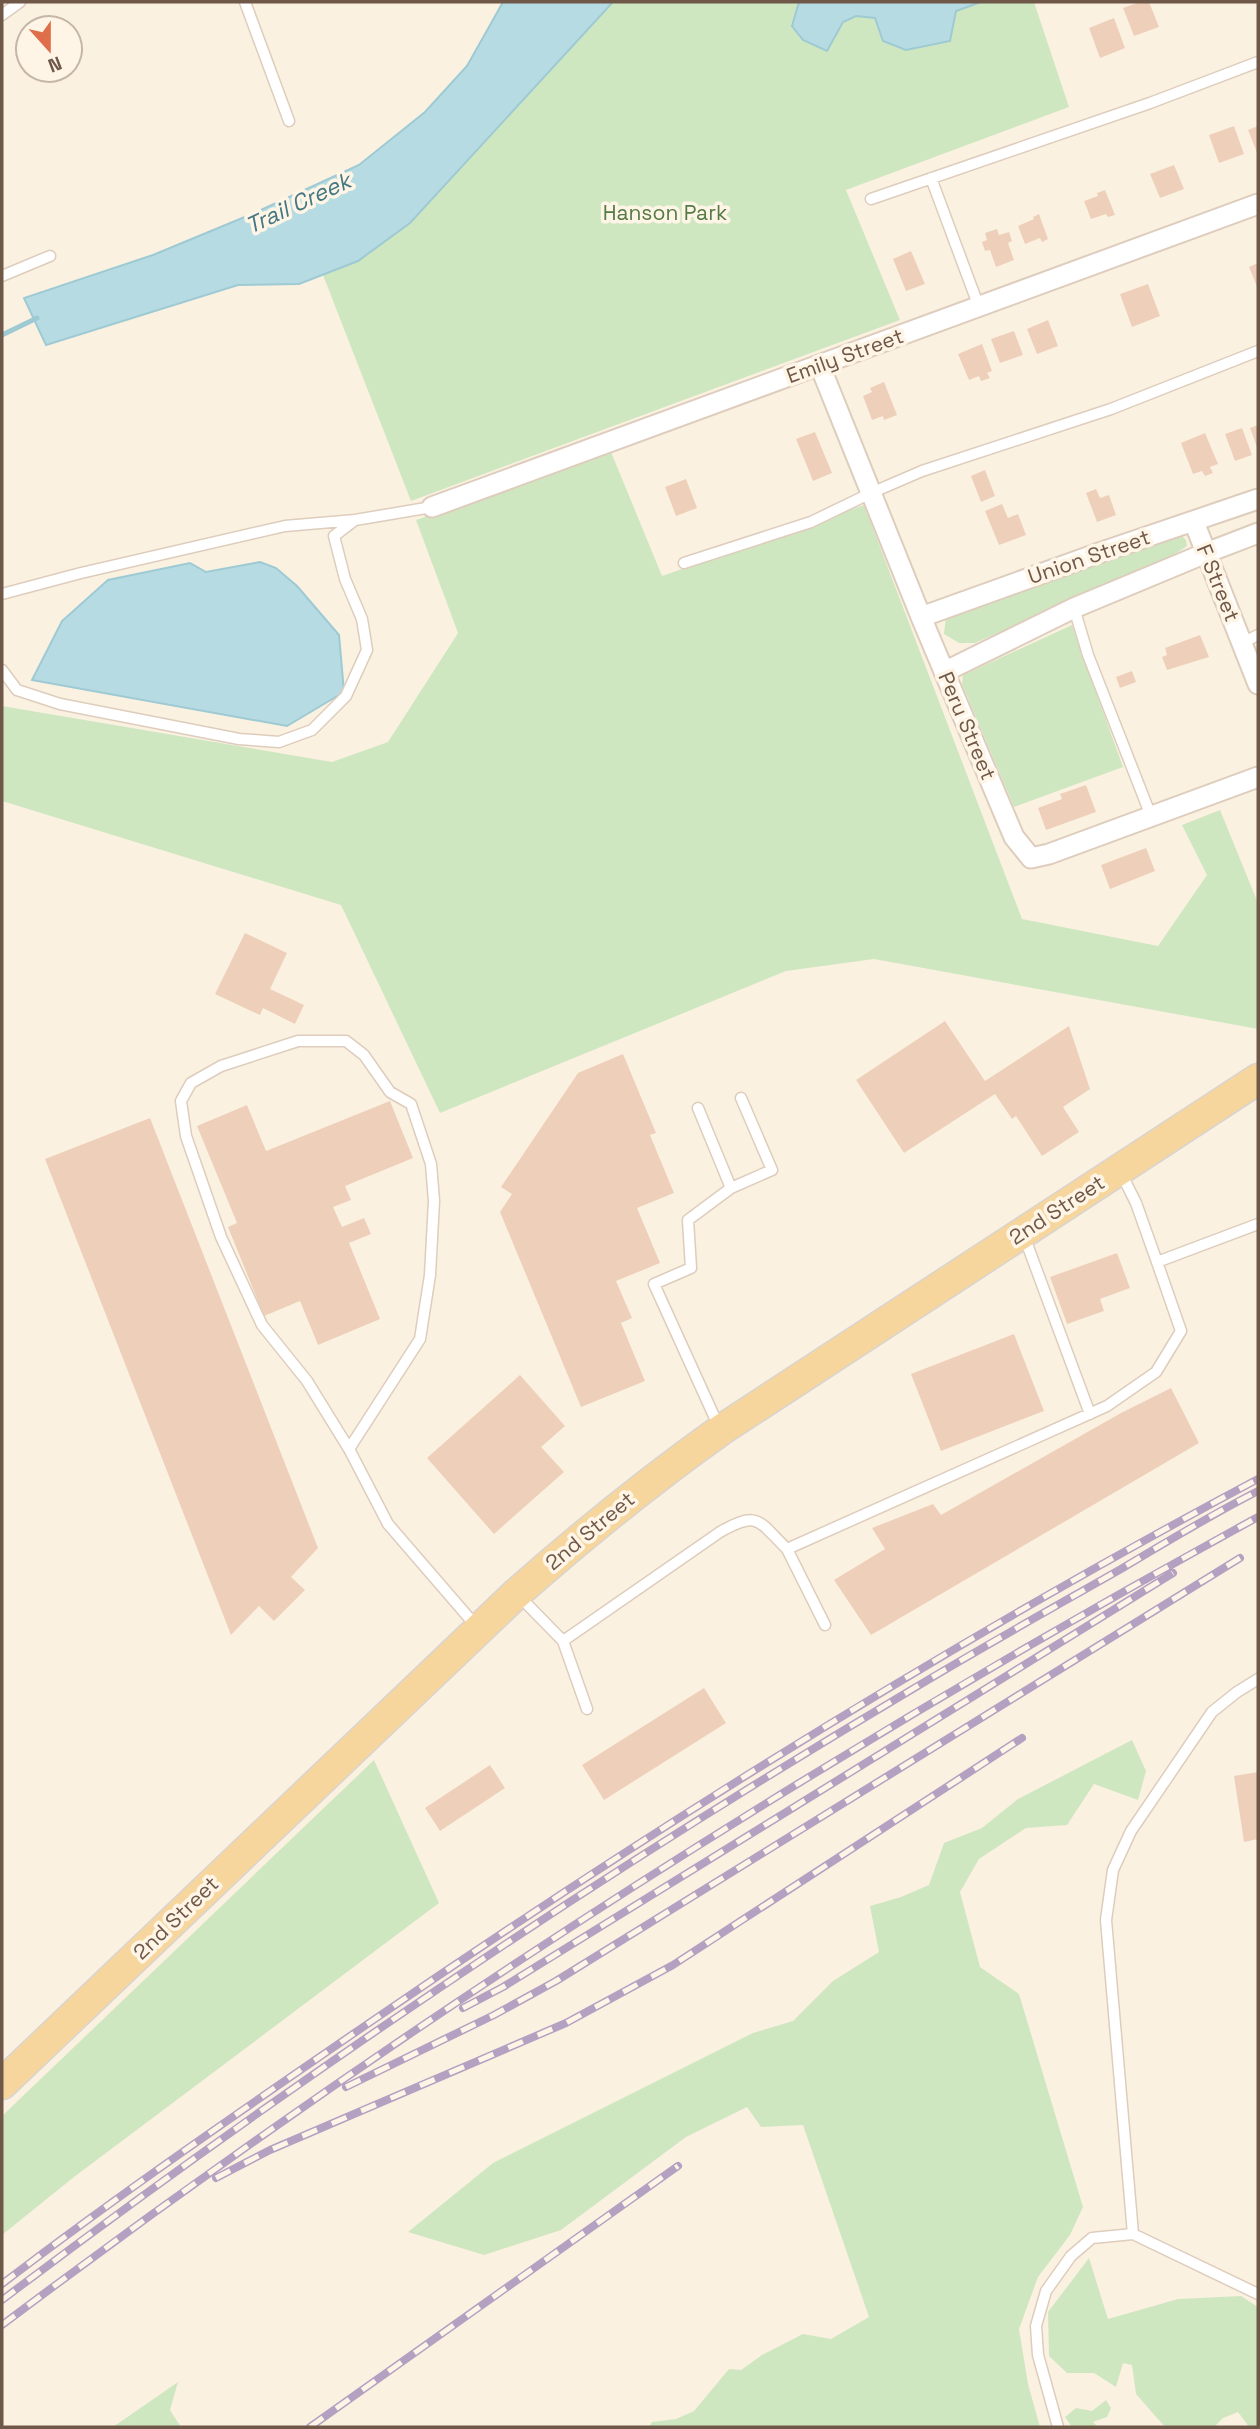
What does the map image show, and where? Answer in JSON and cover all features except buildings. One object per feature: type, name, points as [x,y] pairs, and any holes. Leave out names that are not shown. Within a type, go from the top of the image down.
[{"type":"main road","name":"2nd Street","points":[[2,2084],[517,1593],[591,1527],[721,1430],[1258,1079]]},
{"type":"street","name":"Emily Street","points":[[432,507],[1258,204]]},
{"type":"street","name":"Peru Street","points":[[820,366],[921,617],[1014,837],[1031,858],[1258,777]]},
{"type":"street","name":"Union Street","points":[[921,617],[1258,499]]},
{"type":"street","name":"F Street","points":[[1194,522],[1206,553],[1250,639],[1258,684]]},
{"type":"street","name":"Union Street","points":[[944,672],[1074,608],[1258,533]]},
{"type":"lane","points":[[2,15],[20,2]]},
{"type":"lane","points":[[244,2],[289,121]]},
{"type":"lane","points":[[871,199],[1258,62]]},
{"type":"lane","points":[[932,178],[979,307]]},
{"type":"lane","points":[[2,276],[50,256]]},
{"type":"lane","points":[[684,564],[811,522],[922,471],[1111,409],[1258,351]]},
{"type":"lane","points":[[2,594],[285,526],[355,520],[432,507]]},
{"type":"lane","points":[[2,670],[17,690],[60,704],[239,739],[279,741],[312,730],[346,696],[367,650],[362,619],[345,579],[334,536],[355,520]]},
{"type":"lane","points":[[1074,608],[1088,655],[1151,816]]},
{"type":"lane","points":[[349,1448],[420,1339],[430,1275],[434,1201],[431,1164],[411,1104],[390,1092],[364,1055],[345,1041],[298,1041],[221,1066],[191,1083],[181,1101],[186,1136],[221,1237],[262,1325],[307,1381],[349,1448],[387,1524],[479,1629]]},
{"type":"lane","points":[[721,1430],[654,1284],[691,1268],[688,1220],[731,1188],[772,1170],[741,1098]]},
{"type":"lane","points":[[698,1108],[731,1188]]},
{"type":"lane","points":[[787,1549],[1107,1406],[1156,1372],[1181,1331],[1136,1203],[1119,1170]]},
{"type":"lane","points":[[1157,1262],[1258,1224]]},
{"type":"lane","points":[[1023,1232],[1090,1413]]},
{"type":"lane","points":[[563,1641],[720,1532],[743,1519],[758,1521],[787,1549],[825,1625]]},
{"type":"lane","points":[[517,1593],[563,1641],[587,1709]]},
{"type":"lane","points":[[1133,2234],[1106,1920],[1113,1870],[1131,1831],[1212,1712],[1258,1679]]},
{"type":"lane","points":[[1058,2427],[1038,2355],[1036,2326],[1046,2291],[1071,2256],[1092,2238],[1133,2234],[1258,2294]]},
{"type":"green space","name":"Hanson Park","points":[[613,2],[1034,2],[1069,107],[846,190],[900,320],[411,501],[323,275],[358,261],[410,223]]},
{"type":"green space","points":[[611,452],[662,576],[864,505],[1022,919],[1158,946],[1207,875],[1182,825],[1220,810],[1258,903],[1258,1029],[874,959],[786,971],[440,1113],[341,905],[2,801],[2,706],[332,762],[388,742],[458,633],[416,520]]},
{"type":"green space","points":[[1181,535],[1187,546],[1172,556],[975,643],[959,643],[944,634],[946,616]]},
{"type":"green space","points":[[1072,625],[1123,767],[1014,807],[962,684],[963,675]]},
{"type":"green space","points":[[1132,1740],[1146,1771],[1138,1800],[1094,1784],[1067,1825],[1026,1828],[979,1859],[960,1892],[980,1967],[1019,1994],[1083,2207],[1070,2235],[1038,2277],[1019,2329],[1028,2384],[1040,2427],[649,2427],[652,2422],[676,2419],[694,2411],[729,2369],[741,2370],[762,2355],[803,2334],[831,2339],[869,2317],[803,2125],[761,2127],[747,2107],[686,2137],[561,2230],[484,2255],[408,2232],[493,2163],[753,2033],[793,2021],[833,1981],[879,1952],[870,1906],[929,1885],[944,1843],[982,1828],[1018,1799]]},
{"type":"green space","points":[[374,1760],[439,1903],[74,2177],[2,2235],[2,2116]]},
{"type":"green space","points":[[1089,2258],[1108,2319],[1178,2299],[1241,2296],[1258,2307],[1258,2427],[1249,2427],[1238,2412],[1223,2418],[1214,2427],[1165,2427],[1136,2394],[1132,2365],[1123,2363],[1116,2387],[1094,2373],[1067,2373],[1049,2356],[1048,2312]]},
{"type":"green space","points":[[178,2382],[170,2410],[181,2427],[113,2427]]},
{"type":"green space","points":[[1106,2400],[1111,2408],[1107,2417],[1093,2422],[1098,2427],[1072,2427],[1065,2417],[1076,2408],[1092,2411]]},
{"type":"water","points":[[503,2],[613,2],[410,223],[358,261],[299,284],[238,285],[46,345],[24,298],[153,255],[359,165],[425,112],[467,66]]},
{"type":"water","points":[[799,2],[981,2],[956,11],[950,41],[906,50],[883,41],[875,18],[856,16],[843,22],[827,51],[803,40],[792,26]]},
{"type":"water","points":[[260,562],[276,568],[297,586],[339,635],[344,692],[287,726],[32,680],[62,621],[108,580],[190,563],[206,572]]},
{"type":"waterway","name":"Trail Creek","points":[[2,335],[37,318]]},
{"type":"railway","points":[[2,2284],[230,2119],[585,1878],[917,1671],[1143,1541],[1258,1479]]},
{"type":"railway","points":[[2,2300],[221,2139],[445,1984],[559,1909],[789,1763],[1013,1630],[1258,1491]]},
{"type":"railway","points":[[2,2325],[305,2106],[616,1898],[934,1702],[1258,1517]]},
{"type":"railway","points":[[346,2087],[494,2015],[556,1981],[1240,1558]]},
{"type":"railway","points":[[463,2008],[503,1987],[1173,1573]]},
{"type":"railway","points":[[216,2178],[270,2150],[566,2023],[673,1965],[1022,1738]]},
{"type":"railway","points":[[310,2427],[678,2166]]}]
